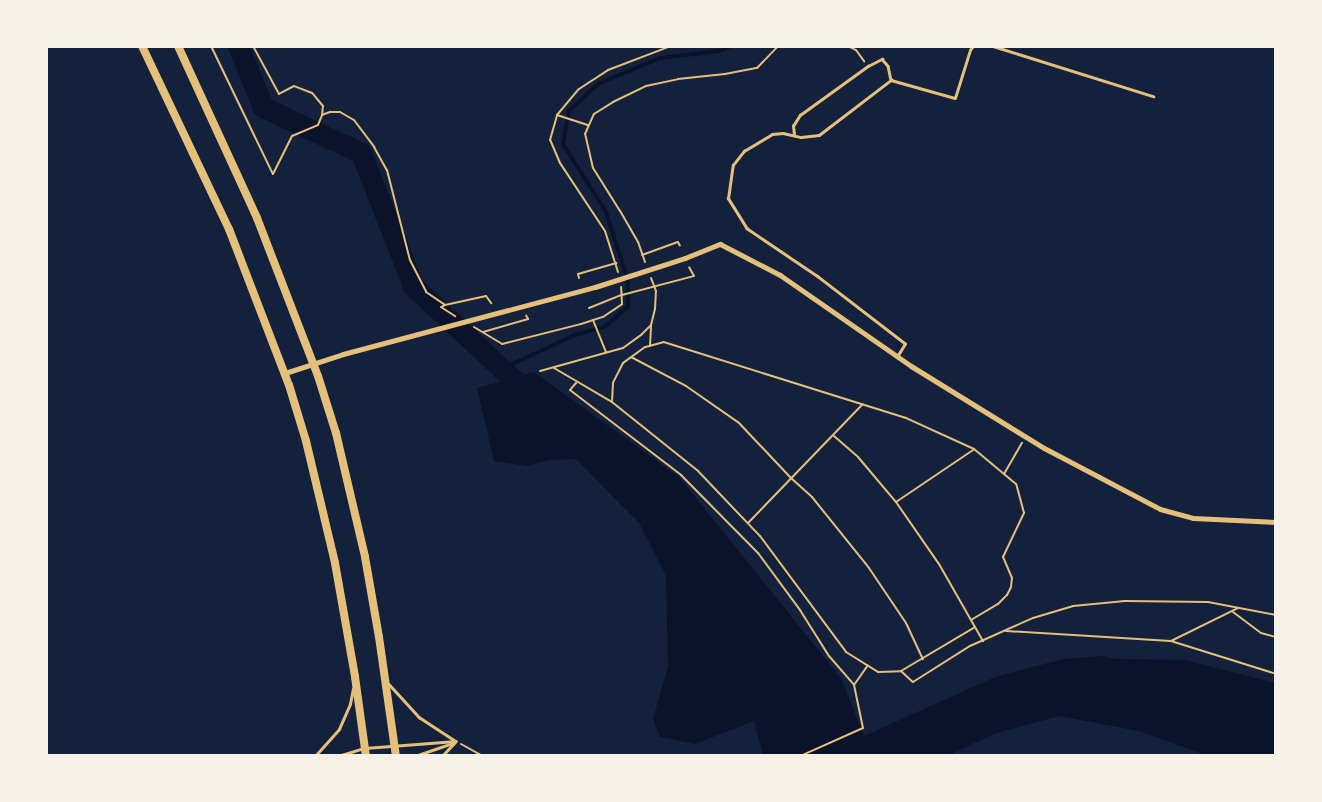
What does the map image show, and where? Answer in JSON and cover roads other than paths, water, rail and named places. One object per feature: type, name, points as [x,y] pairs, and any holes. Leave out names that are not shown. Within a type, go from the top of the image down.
[{"type":"main road","points":[[142,46],[229,229],[285,373],[306,441],[336,562],[356,677],[365,752]]},
{"type":"main road","points":[[178,46],[257,218],[313,362],[336,433],[365,557],[386,682],[396,756]]},
{"type":"street","points":[[285,373],[313,362],[596,287],[660,267],[720,244],[780,276],[897,356],[1025,437],[1160,509],[1194,518],[1276,522]]},
{"type":"lane","points":[[891,80],[955,98],[970,50],[973,46]]},
{"type":"lane","points":[[993,46],[1153,96]]},
{"type":"lane","points":[[794,135],[794,126],[800,115],[868,66],[882,59],[888,66],[891,80]]},
{"type":"lane","points":[[891,80],[819,134],[772,134],[744,151],[732,165],[728,199],[747,229],[826,282],[905,344],[897,356]]},
{"type":"lane","points":[[315,756],[339,729],[346,716],[356,677]]},
{"type":"lane","points":[[386,682],[419,718],[456,741]]},
{"type":"lane","points":[[338,756],[394,745],[456,741]]},
{"type":"lane","points":[[416,756],[456,741]]},
{"type":"lane","points":[[442,756],[456,741]]},
{"type":"water","points":[[534,372],[679,477],[841,678],[864,736],[995,677],[1063,659],[1103,656],[1117,659],[1185,660],[1276,683],[1276,756],[1208,756],[1139,731],[1059,716],[994,734],[947,756],[763,756],[754,721],[695,744],[660,737],[653,719],[668,666],[666,576],[639,523],[576,459],[549,460],[527,466],[494,461],[477,388]]},
{"type":"waterway","points":[[238,46],[263,107],[361,153],[413,286],[532,397]]},
{"type":"waterway","points":[[502,369],[572,336],[606,326],[628,306],[628,281],[606,212],[563,144],[569,111],[598,84],[660,58],[720,51],[731,46]]}]
